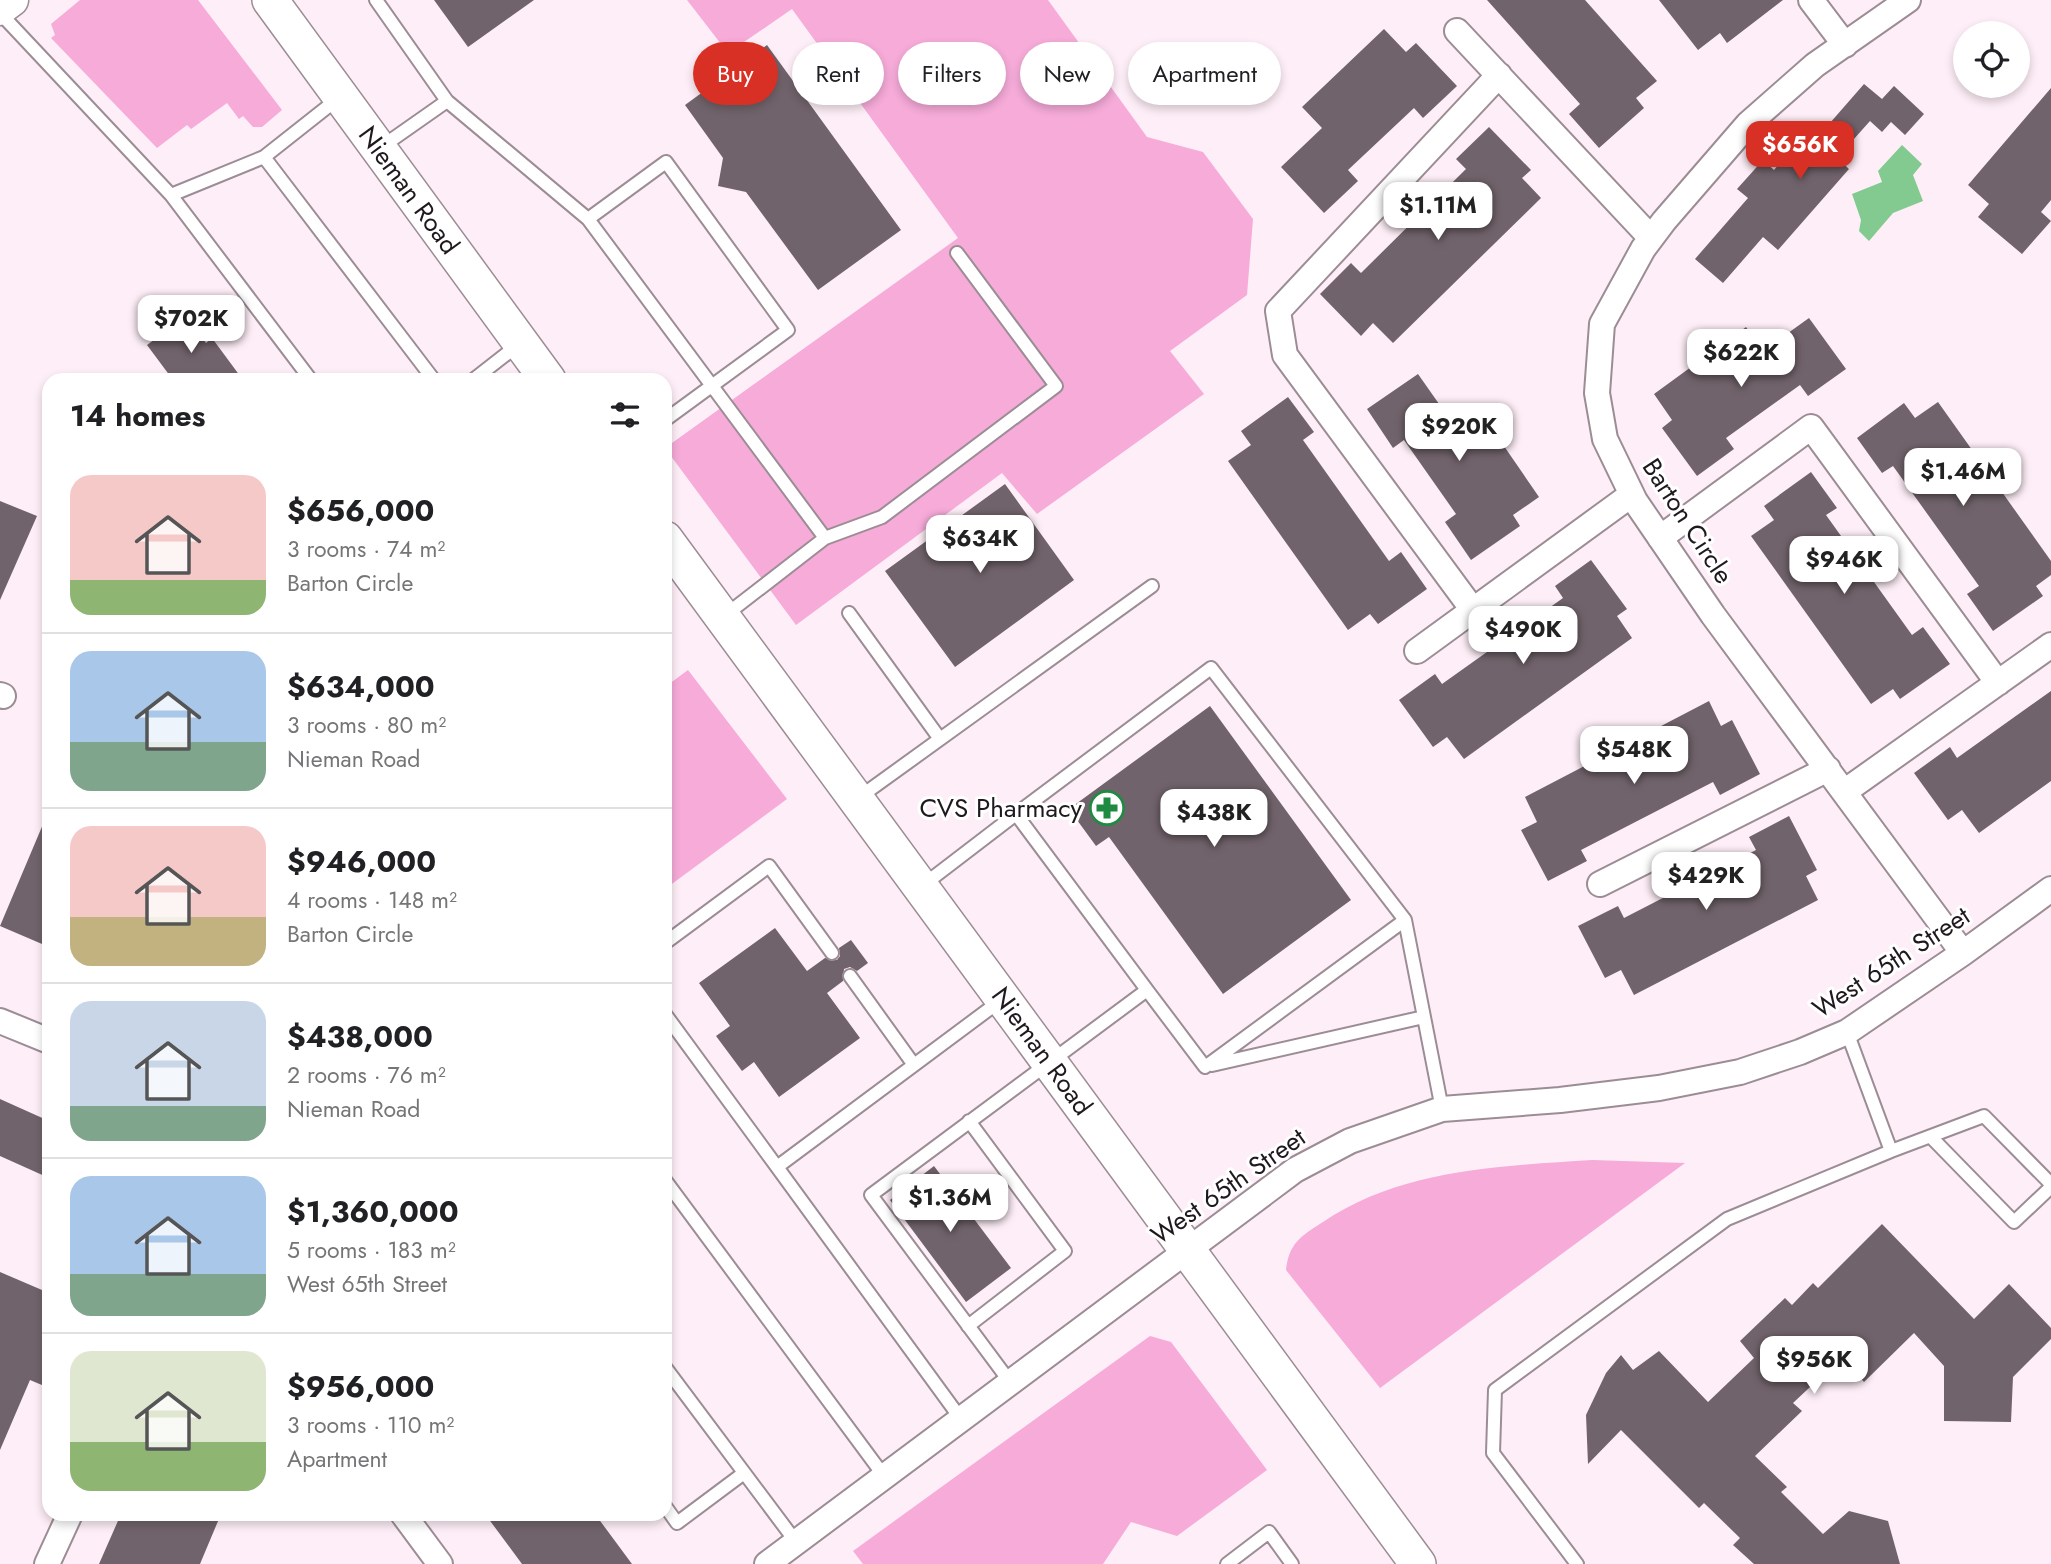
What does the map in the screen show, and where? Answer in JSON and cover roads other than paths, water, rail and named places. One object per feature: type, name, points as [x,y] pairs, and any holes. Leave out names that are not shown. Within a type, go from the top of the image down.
[{"type":"main road","name":"Nieman Road","points":[[270,0],[543,373]]},
{"type":"main road","name":"Nieman Road","points":[[672,549],[1418,1564]]},
{"type":"street","points":[[0,11],[12,0]]},
{"type":"street","points":[[1811,0],[1845,45]]},
{"type":"street","name":"Barton Circle","points":[[1908,0],[1815,65],[1748,124],[1651,238],[1614,298],[1602,324],[1597,393],[1605,439],[1631,495],[1844,792],[1964,953]]},
{"type":"street","points":[[1457,30],[1651,238]]},
{"type":"street","points":[[1473,610],[1285,355],[1278,311],[1499,75]]},
{"type":"street","points":[[1660,538],[1811,427],[1998,683]]},
{"type":"street","points":[[1417,651],[1631,495]]},
{"type":"street","points":[[1844,792],[2051,645]]},
{"type":"street","points":[[1600,884],[1828,769]]},
{"type":"street","name":"West 65th Street","points":[[767,1564],[1295,1170],[1350,1140],[1442,1109],[1560,1100],[1659,1088],[1740,1072],[1847,1032],[1964,953],[2051,889]]},
{"type":"street","points":[[0,1021],[42,1038]]},
{"type":"street","points":[[47,1564],[67,1521]]},
{"type":"street","points":[[408,1521],[440,1564]]},
{"type":"lane","points":[[376,0],[447,101],[588,219],[825,538]]},
{"type":"lane","points":[[0,11],[171,195],[306,373]]},
{"type":"lane","points":[[171,195],[264,156],[340,97]]},
{"type":"lane","points":[[379,149],[447,101]]},
{"type":"lane","points":[[264,156],[429,373]]},
{"type":"lane","points":[[588,219],[667,162],[788,330],[672,415]]},
{"type":"lane","points":[[722,617],[825,538],[882,516],[1056,386],[957,253]]},
{"type":"lane","points":[[481,373],[521,343]]},
{"type":"lane","points":[[856,799],[1152,586]]},
{"type":"lane","points":[[849,613],[940,739]]},
{"type":"lane","points":[[921,887],[1211,668],[1405,920],[1442,1109]]},
{"type":"lane","points":[[1016,814],[1205,1067]]},
{"type":"lane","points":[[672,938],[769,866],[832,953]]},
{"type":"lane","points":[[1205,1067],[1405,920]]},
{"type":"lane","points":[[850,976],[914,1065]]},
{"type":"lane","points":[[1010,1382],[871,1195],[1147,990]]},
{"type":"lane","points":[[777,1167],[1003,998]]},
{"type":"lane","points":[[1205,1067],[1424,1017]]},
{"type":"lane","points":[[672,1024],[961,1419]]},
{"type":"lane","points":[[1847,1032],[1891,1151]]},
{"type":"lane","points":[[1577,1564],[1493,1453],[1495,1390],[1727,1219],[1891,1151],[1984,1116],[2051,1185],[2014,1222],[1931,1137]]},
{"type":"lane","points":[[968,1326],[1065,1251],[969,1121]]},
{"type":"lane","points":[[672,1189],[884,1476]]},
{"type":"lane","points":[[672,1376],[796,1542]]},
{"type":"lane","points":[[672,1515],[677,1522],[744,1473]]},
{"type":"lane","points":[[1227,1564],[1269,1532],[1292,1564]]},
{"type":"place","name":"CVS Pharmacy","points":[[1107,808]]}]
